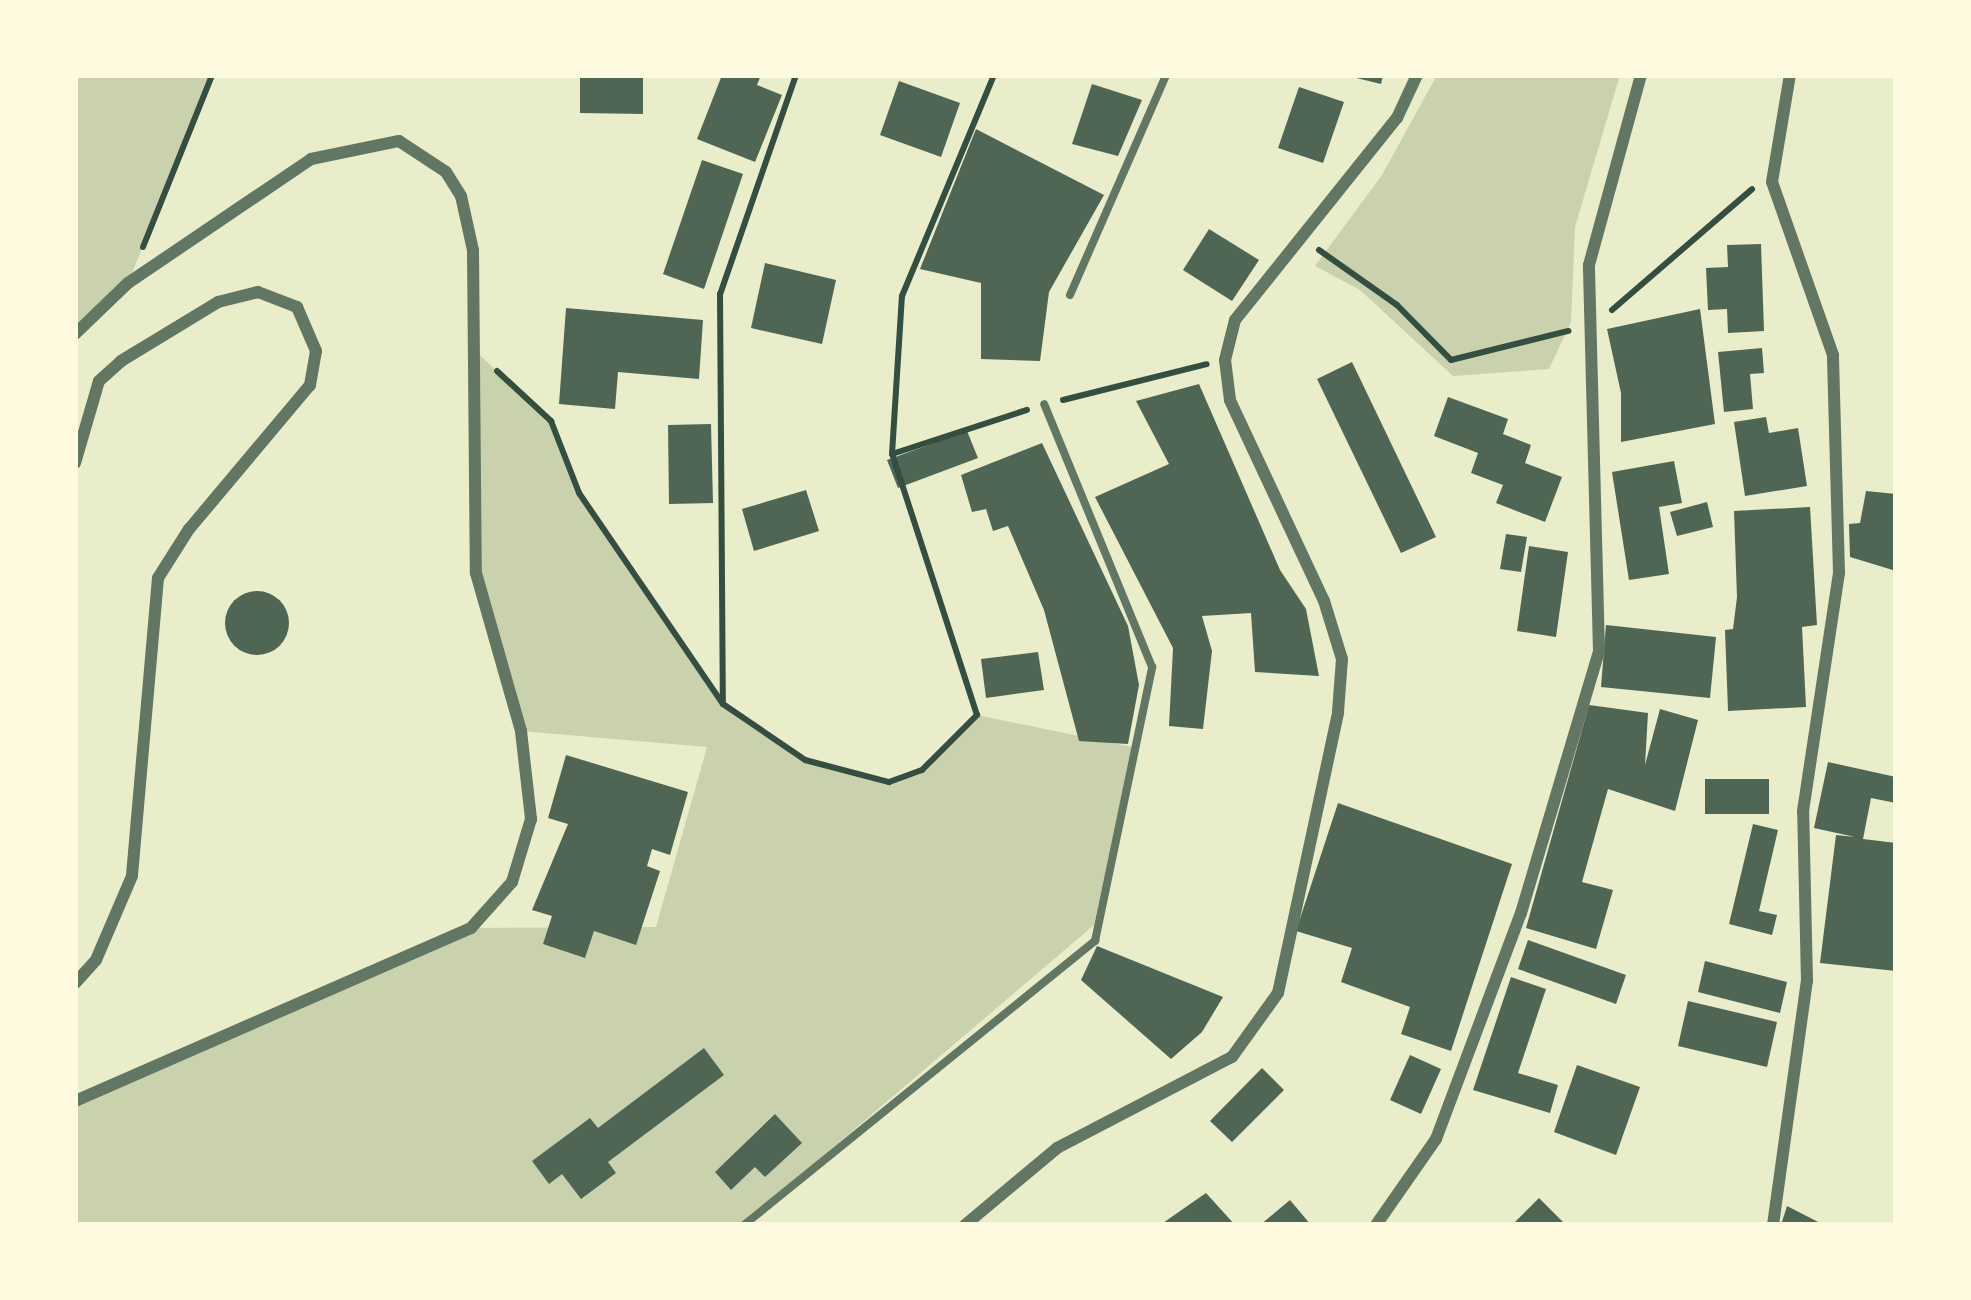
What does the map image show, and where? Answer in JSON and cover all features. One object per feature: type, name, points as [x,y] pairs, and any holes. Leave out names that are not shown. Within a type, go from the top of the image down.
[{"type":"street","points":[[965,1225],[1069,1141],[1232,1057],[1278,993],[1338,712],[1342,659],[1324,601],[1229,400],[1225,360],[1235,320],[1397,118],[1418,75]]},
{"type":"street","points":[[1376,1225],[1436,1139],[1521,914],[1599,651],[1588,326],[1602,204],[1641,75]]},
{"type":"street","points":[[1773,1225],[1808,981],[1803,811],[1839,572],[1833,355],[1772,182],[1790,75]]},
{"type":"street","points":[[75,334],[128,284],[311,159],[398,141],[425,151],[461,196],[473,250],[476,573],[521,731],[531,819],[512,882],[471,928],[75,1100]]},
{"type":"street","points":[[75,463],[99,381],[121,361],[218,302],[259,292],[297,307],[316,351],[310,385],[189,529],[158,578],[132,877],[96,960],[75,983]]},
{"type":"lane","points":[[1070,295],[1166,75]]},
{"type":"lane","points":[[744,1225],[1095,941],[1152,667],[1044,404]]},
{"type":"path","points":[[128,284],[212,75]]},
{"type":"path","points":[[723,704],[720,294],[796,75]]},
{"type":"path","points":[[472,348],[551,421],[579,493],[723,704],[805,760],[889,782],[922,770],[977,715],[892,454],[902,296],[994,75]]},
{"type":"path","points":[[1302,237],[1397,305],[1451,359],[1588,326],[1771,172],[1772,182]]},
{"type":"path","points":[[892,454],[1044,404],[1225,360]]},
{"type":"green space","points":[[75,75],[212,75],[128,283],[75,334]]},
{"type":"green space","points":[[1437,75],[1620,75],[1575,227],[1571,322],[1549,369],[1453,376],[1360,290],[1315,266],[1382,175]]},
{"type":"green space","points":[[472,348],[551,421],[579,493],[723,704],[805,759],[889,782],[922,770],[977,715],[1132,747],[1094,925],[742,1225],[75,1225],[75,1101],[471,928],[656,927],[707,747],[521,731],[476,573]]},
{"type":"building","points":[[580,75],[643,75],[643,114],[580,113]]},
{"type":"building","points":[[722,75],[761,75],[757,85],[782,95],[755,162],[697,139]]},
{"type":"building","points":[[1344,75],[1383,75],[1381,84]]},
{"type":"building","points":[[899,81],[960,103],[941,157],[880,135]]},
{"type":"building","points":[[1092,84],[1142,100],[1118,156],[1072,144]]},
{"type":"building","points":[[1299,87],[1344,102],[1323,163],[1278,148]]},
{"type":"building","points":[[976,129],[1104,195],[1049,292],[1040,361],[981,359],[981,283],[920,269]]},
{"type":"building","points":[[702,160],[743,174],[704,289],[663,274]]},
{"type":"building","points":[[1209,229],[1259,260],[1232,301],[1183,270]]},
{"type":"building","points":[[1761,244],[1764,331],[1728,333],[1727,309],[1708,310],[1706,268],[1728,267],[1727,245]]},
{"type":"building","points":[[765,263],[836,280],[822,344],[751,328]]},
{"type":"building","points":[[566,308],[703,320],[699,379],[618,372],[615,409],[559,404]]},
{"type":"building","points":[[1700,309],[1715,424],[1621,442],[1621,393],[1607,329]]},
{"type":"building","points":[[1762,348],[1764,373],[1750,374],[1753,409],[1724,412],[1718,352]]},
{"type":"building","points":[[1352,362],[1436,537],[1401,553],[1317,379]]},
{"type":"building","points":[[1199,384],[1280,570],[1306,609],[1319,676],[1255,672],[1251,613],[1202,616],[1212,651],[1203,729],[1169,726],[1173,648],[1095,497],[1169,464],[1136,401]]},
{"type":"building","points":[[1448,397],[1508,419],[1503,434],[1531,445],[1525,463],[1562,477],[1545,522],[1496,503],[1503,485],[1471,473],[1478,453],[1434,436]]},
{"type":"building","points":[[1766,417],[1769,433],[1798,428],[1807,486],[1745,496],[1734,422]]},
{"type":"building","points":[[711,424],[713,503],[669,504],[668,425]]},
{"type":"building","points":[[967,431],[978,458],[898,488],[887,460]]},
{"type":"building","points":[[1042,443],[1128,626],[1139,685],[1128,744],[1079,741],[1044,610],[1008,526],[993,531],[986,509],[972,512],[961,475]]},
{"type":"building","points":[[1674,461],[1682,503],[1659,507],[1669,574],[1629,580],[1612,472]]},
{"type":"building","points":[[806,490],[819,531],[754,551],[742,509]]},
{"type":"building","points":[[1866,491],[1896,494],[1896,571],[1850,557],[1849,524],[1860,523]]},
{"type":"building","points":[[1707,502],[1713,527],[1677,536],[1670,512]]},
{"type":"building","points":[[1810,507],[1817,625],[1802,627],[1806,707],[1728,711],[1725,630],[1733,629],[1737,597],[1734,511]]},
{"type":"building","points":[[1506,534],[1527,537],[1521,572],[1500,569]]},
{"type":"building","points":[[1529,546],[1568,552],[1556,637],[1517,631]]},
{"type":"building","points":[[257,591],[279,601],[289,623],[279,645],[257,655],[235,645],[225,623],[235,601]]},
{"type":"building","points":[[1606,625],[1716,637],[1710,698],[1601,687]]},
{"type":"building","points":[[1038,652],[1044,690],[986,698],[981,659]]},
{"type":"building","points":[[1589,705],[1648,713],[1645,765],[1660,709],[1698,720],[1675,811],[1608,789],[1582,882],[1613,890],[1596,949],[1526,928]]},
{"type":"building","points":[[566,755],[688,792],[670,855],[652,849],[647,866],[660,871],[636,945],[594,931],[585,958],[543,944],[552,916],[532,910],[568,824],[548,818]]},
{"type":"building","points":[[1828,762],[1896,777],[1896,803],[1871,798],[1863,839],[1896,843],[1896,971],[1820,963],[1836,835],[1855,837],[1814,828]]},
{"type":"building","points":[[1705,779],[1769,779],[1769,814],[1705,814]]},
{"type":"building","points":[[1338,803],[1512,864],[1451,1051],[1401,1034],[1410,1007],[1341,982],[1352,948],[1296,931]]},
{"type":"building","points":[[1753,824],[1778,830],[1759,911],[1777,915],[1772,935],[1729,924]]},
{"type":"building","points":[[1528,940],[1626,975],[1616,1004],[1518,969]]},
{"type":"building","points":[[1097,946],[1223,997],[1202,1032],[1171,1059],[1081,980]]},
{"type":"building","points":[[1705,961],[1787,982],[1780,1013],[1698,992]]},
{"type":"building","points":[[1511,977],[1546,989],[1518,1073],[1558,1085],[1550,1113],[1473,1090]]},
{"type":"building","points":[[1688,1001],[1777,1022],[1767,1067],[1678,1046]]},
{"type":"building","points":[[704,1048],[724,1075],[608,1162],[616,1173],[581,1199],[562,1174],[549,1184],[532,1161],[590,1118],[598,1128]]},
{"type":"building","points":[[1410,1055],[1441,1069],[1421,1114],[1390,1100]]},
{"type":"building","points":[[1577,1065],[1640,1087],[1616,1155],[1554,1132]]},
{"type":"building","points":[[1262,1068],[1284,1090],[1232,1142],[1210,1121]]},
{"type":"building","points":[[775,1114],[802,1143],[765,1177],[755,1167],[731,1190],[715,1172]]},
{"type":"building","points":[[1206,1193],[1235,1225],[1160,1225]]},
{"type":"building","points":[[1539,1198],[1566,1225],[1512,1225]]},
{"type":"building","points":[[1290,1200],[1311,1225],[1260,1225]]},
{"type":"building","points":[[1787,1206],[1824,1225],[1781,1225]]}]
